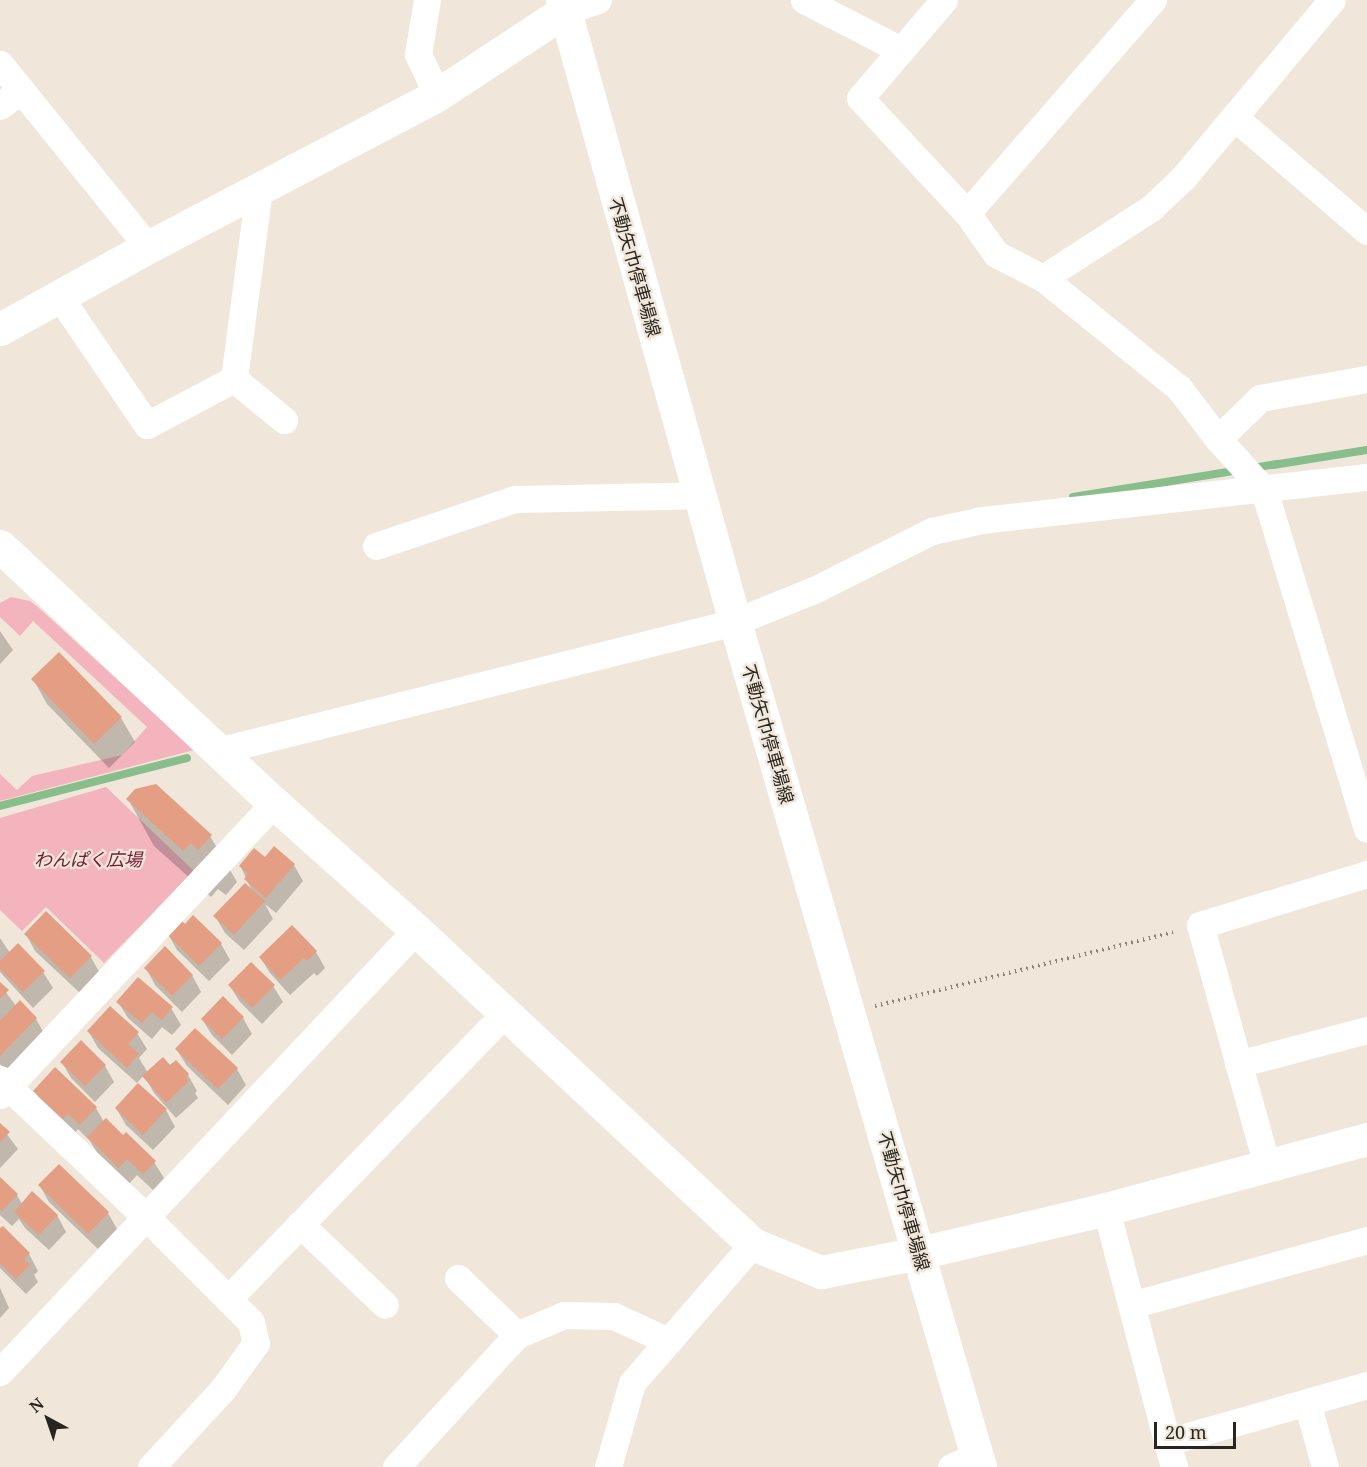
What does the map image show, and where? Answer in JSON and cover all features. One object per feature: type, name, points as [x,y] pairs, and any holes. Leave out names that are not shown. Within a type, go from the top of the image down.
[{"type":"street","points":[[427,0],[418,54],[437,95]]},
{"type":"street","points":[[0,329],[148,247],[437,95],[563,6],[598,0]]},
{"type":"street","points":[[804,0],[901,50]]},
{"type":"street","points":[[944,0],[860,98],[967,213],[996,254],[1043,278],[1179,388],[1251,476],[1367,829]]},
{"type":"street","points":[[967,213],[1153,0]]},
{"type":"street","points":[[1043,278],[1151,208],[1183,178],[1332,0]]},
{"type":"street","name":"不動矢巾停車場線","points":[[563,6],[735,622],[919,1253],[969,1463]]},
{"type":"street","points":[[0,64],[11,98],[148,247]]},
{"type":"street","points":[[1234,117],[1367,231]]},
{"type":"street","points":[[234,379],[259,188]]},
{"type":"street","points":[[59,296],[147,424],[234,379]]},
{"type":"street","points":[[234,379],[284,420]]},
{"type":"street","points":[[1218,438],[1260,398],[1367,379]]},
{"type":"street","points":[[218,751],[735,622],[816,589],[932,531],[982,520],[1251,476],[1367,477]]},
{"type":"street","points":[[376,546],[515,499],[699,495]]},
{"type":"street","points":[[0,546],[274,803],[416,930],[753,1244],[821,1272],[919,1253],[1106,1209],[1367,1139]]},
{"type":"street","points":[[151,1467],[223,1389],[255,1343],[251,1322],[146,1217],[3,1087],[274,803]]},
{"type":"street","points":[[1267,1166],[1200,925],[1367,874]]},
{"type":"street","points":[[0,1372],[416,930]]},
{"type":"street","points":[[228,1299],[505,1013]]},
{"type":"street","points":[[1238,1064],[1367,1030]]},
{"type":"street","points":[[1106,1209],[1171,1454],[1307,1402],[1367,1385]]},
{"type":"street","points":[[300,1224],[385,1305]]},
{"type":"street","points":[[1131,1305],[1367,1240]]},
{"type":"street","points":[[608,1467],[632,1383],[753,1244]]},
{"type":"street","points":[[458,1278],[517,1335]]},
{"type":"street","points":[[396,1467],[517,1335],[564,1315],[614,1316],[668,1341]]},
{"type":"street","points":[[1307,1402],[1325,1467]]},
{"type":"path","points":[[849,1013],[1200,925]]},
{"type":"green space","points":[[11,597],[30,601],[38,607],[194,750],[0,801],[0,774],[17,790],[32,776],[122,755],[147,727],[33,621],[20,636],[0,617],[0,603]]},
{"type":"green space","name":"わんぱく広場","points":[[106,787],[194,871],[104,963],[46,907],[22,931],[0,910],[0,818]]},
{"type":"building","points":[[59,652],[122,717],[94,744],[31,679]]},
{"type":"building","points":[[156,784],[212,835],[198,850],[191,843],[183,851],[126,799],[135,789]]},
{"type":"building","points":[[274,846],[295,864],[266,898],[244,879],[248,874],[239,866],[254,848],[265,857]]},
{"type":"building","points":[[245,883],[265,901],[234,935],[213,916]]},
{"type":"building","points":[[46,911],[92,956],[70,978],[24,934]]},
{"type":"building","points":[[193,915],[222,943],[199,966],[166,933],[180,919],[185,924]]},
{"type":"building","points":[[292,925],[317,951],[307,961],[304,958],[280,980],[259,957]]},
{"type":"building","points":[[18,943],[45,971],[23,992],[0,969],[0,961]]},
{"type":"building","points":[[165,946],[193,975],[172,996],[144,968]]},
{"type":"building","points":[[251,962],[275,985],[252,1008],[228,985]]},
{"type":"building","points":[[138,977],[173,1007],[162,1020],[152,1012],[142,1023],[116,1002]]},
{"type":"building","points":[[0,982],[9,990],[0,999]]},
{"type":"building","points":[[223,996],[244,1017],[222,1039],[201,1019]]},
{"type":"building","points":[[20,1000],[37,1018],[0,1056],[0,1021]]},
{"type":"building","points":[[110,1006],[139,1032],[128,1044],[139,1054],[127,1068],[87,1031]]},
{"type":"building","points":[[195,1028],[238,1068],[218,1089],[175,1049]]},
{"type":"building","points":[[81,1040],[106,1065],[85,1086],[60,1062]]},
{"type":"building","points":[[163,1057],[170,1065],[176,1060],[189,1074],[186,1077],[189,1081],[166,1103],[142,1076]]},
{"type":"building","points":[[55,1067],[97,1107],[80,1125],[68,1114],[63,1119],[33,1091]]},
{"type":"building","points":[[138,1083],[167,1109],[143,1135],[115,1108]]},
{"type":"building","points":[[106,1118],[123,1135],[126,1132],[156,1161],[143,1174],[127,1159],[119,1168],[87,1137]]},
{"type":"building","points":[[0,1123],[10,1132],[0,1142]]},
{"type":"building","points":[[59,1164],[109,1212],[88,1234],[38,1185]]},
{"type":"building","points":[[0,1177],[18,1194],[2,1211],[0,1209]]},
{"type":"building","points":[[32,1191],[58,1215],[39,1235],[14,1212]]},
{"type":"building","points":[[3,1226],[30,1253],[24,1259],[30,1265],[16,1279],[0,1263],[0,1228]]},
{"type":"waterway","points":[[1273,465],[1367,450]]},
{"type":"waterway","points":[[1073,497],[1277,464]]},
{"type":"waterway","points":[[0,806],[187,758]]}]
